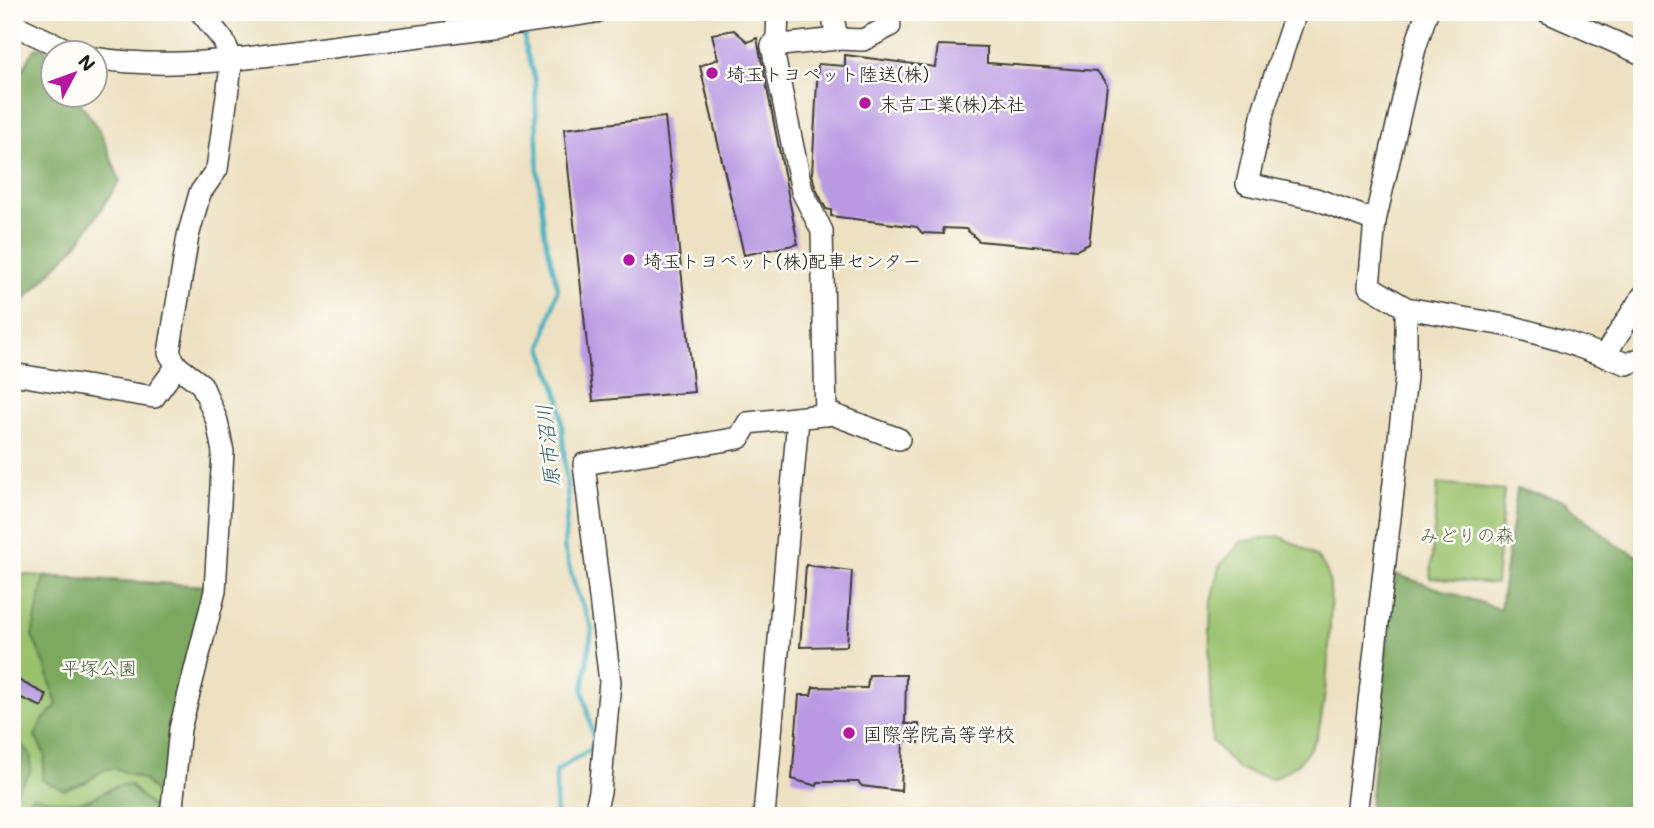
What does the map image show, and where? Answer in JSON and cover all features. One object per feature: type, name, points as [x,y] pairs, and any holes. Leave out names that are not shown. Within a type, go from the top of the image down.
[{"type":"street","points":[[170,816],[180,729],[215,591],[223,452],[218,421],[202,385],[177,366],[169,353],[188,236],[201,193],[217,169],[232,59],[223,40],[201,12]]},
{"type":"street","points":[[108,60],[128,64],[165,64],[232,59],[528,23],[596,12]]},
{"type":"street","points":[[778,12],[777,37],[772,46],[802,191],[822,231],[826,415]]},
{"type":"street","points":[[832,12],[837,39]]},
{"type":"street","points":[[772,46],[837,39],[863,40],[890,26],[887,12]]},
{"type":"street","points":[[1296,12],[1264,108],[1247,184],[1316,199],[1375,221]]},
{"type":"street","points":[[1427,12],[1415,48],[1375,221],[1369,286],[1406,308],[1510,326],[1560,340],[1627,364],[1642,358]]},
{"type":"street","points":[[1548,12],[1642,54]]},
{"type":"street","points":[[12,24],[42,38]]},
{"type":"street","points":[[1604,356],[1642,297]]},
{"type":"street","points":[[1356,816],[1406,377],[1406,308]]},
{"type":"street","points":[[12,374],[154,397],[177,366]]},
{"type":"street","points":[[594,816],[600,792],[610,682],[584,464],[739,438],[748,423],[832,414],[899,439]]},
{"type":"street","points":[[764,816],[798,418]]},
{"type":"green space","points":[[38,48],[38,108],[84,108],[101,133],[120,181],[78,243],[12,313],[12,89],[34,49]]},
{"type":"green space","name":"みどりの森","points":[[1438,483],[1504,490],[1496,584],[1430,578]]},
{"type":"green space","points":[[1517,489],[1564,501],[1616,545],[1642,558],[1642,816],[1369,816],[1395,574],[1500,609]]},
{"type":"green space","points":[[1278,536],[1308,551],[1325,567],[1330,587],[1330,631],[1323,709],[1315,740],[1302,759],[1272,779],[1238,769],[1212,741],[1209,661],[1211,600],[1219,567],[1241,542]]},
{"type":"green space","name":"平塚公園","points":[[12,574],[204,586],[163,816],[12,816]]},
{"type":"green space","name":"平塚公園","points":[[44,577],[204,586],[210,593],[164,802],[144,780],[118,769],[105,769],[86,782],[64,790],[42,780],[45,755],[35,736],[42,721],[57,705],[45,665],[32,636]]},
{"type":"green space","points":[[12,734],[31,755],[30,773],[12,796]]},
{"type":"green space","points":[[129,784],[161,816],[15,816],[32,796],[81,802]]},
{"type":"building","points":[[734,30],[748,42],[757,38],[798,244],[744,255],[700,66],[718,59],[712,34]]},
{"type":"building","points":[[938,45],[987,47],[987,63],[1097,71],[1107,85],[1089,244],[1077,250],[979,241],[966,229],[943,228],[944,234],[922,233],[917,227],[831,216],[831,210],[826,209],[815,187],[812,174],[818,64],[845,66],[845,55],[935,67]]},
{"type":"building","name":"埼玉トヨペット(株)配車センター","points":[[665,117],[694,392],[593,401],[564,129]]},
{"type":"building","points":[[806,565],[852,571],[847,646],[800,647]]},
{"type":"building","points":[[869,675],[906,675],[905,724],[919,724],[919,743],[903,739],[901,791],[862,786],[858,782],[818,782],[817,786],[792,779],[799,695],[811,695],[813,687],[867,688]]},
{"type":"building","points":[[16,679],[47,695],[42,707],[12,694]]},
{"type":"waterway","name":"原市沼川","points":[[524,31],[535,80],[538,173],[545,236],[558,288],[542,347],[560,400],[568,501],[564,547],[576,590],[592,628],[583,690],[594,741],[591,749],[556,771],[556,816]]},
{"type":"place","name":"埼玉トヨペット陸送(株)","points":[[712,73]]},
{"type":"place","name":"末吉工業(株)本社","points":[[865,103]]},
{"type":"place","name":"埼玉トヨペット(株)配車センター","points":[[629,260]]},
{"type":"place","name":"国際学院高等学校","points":[[849,733]]}]
